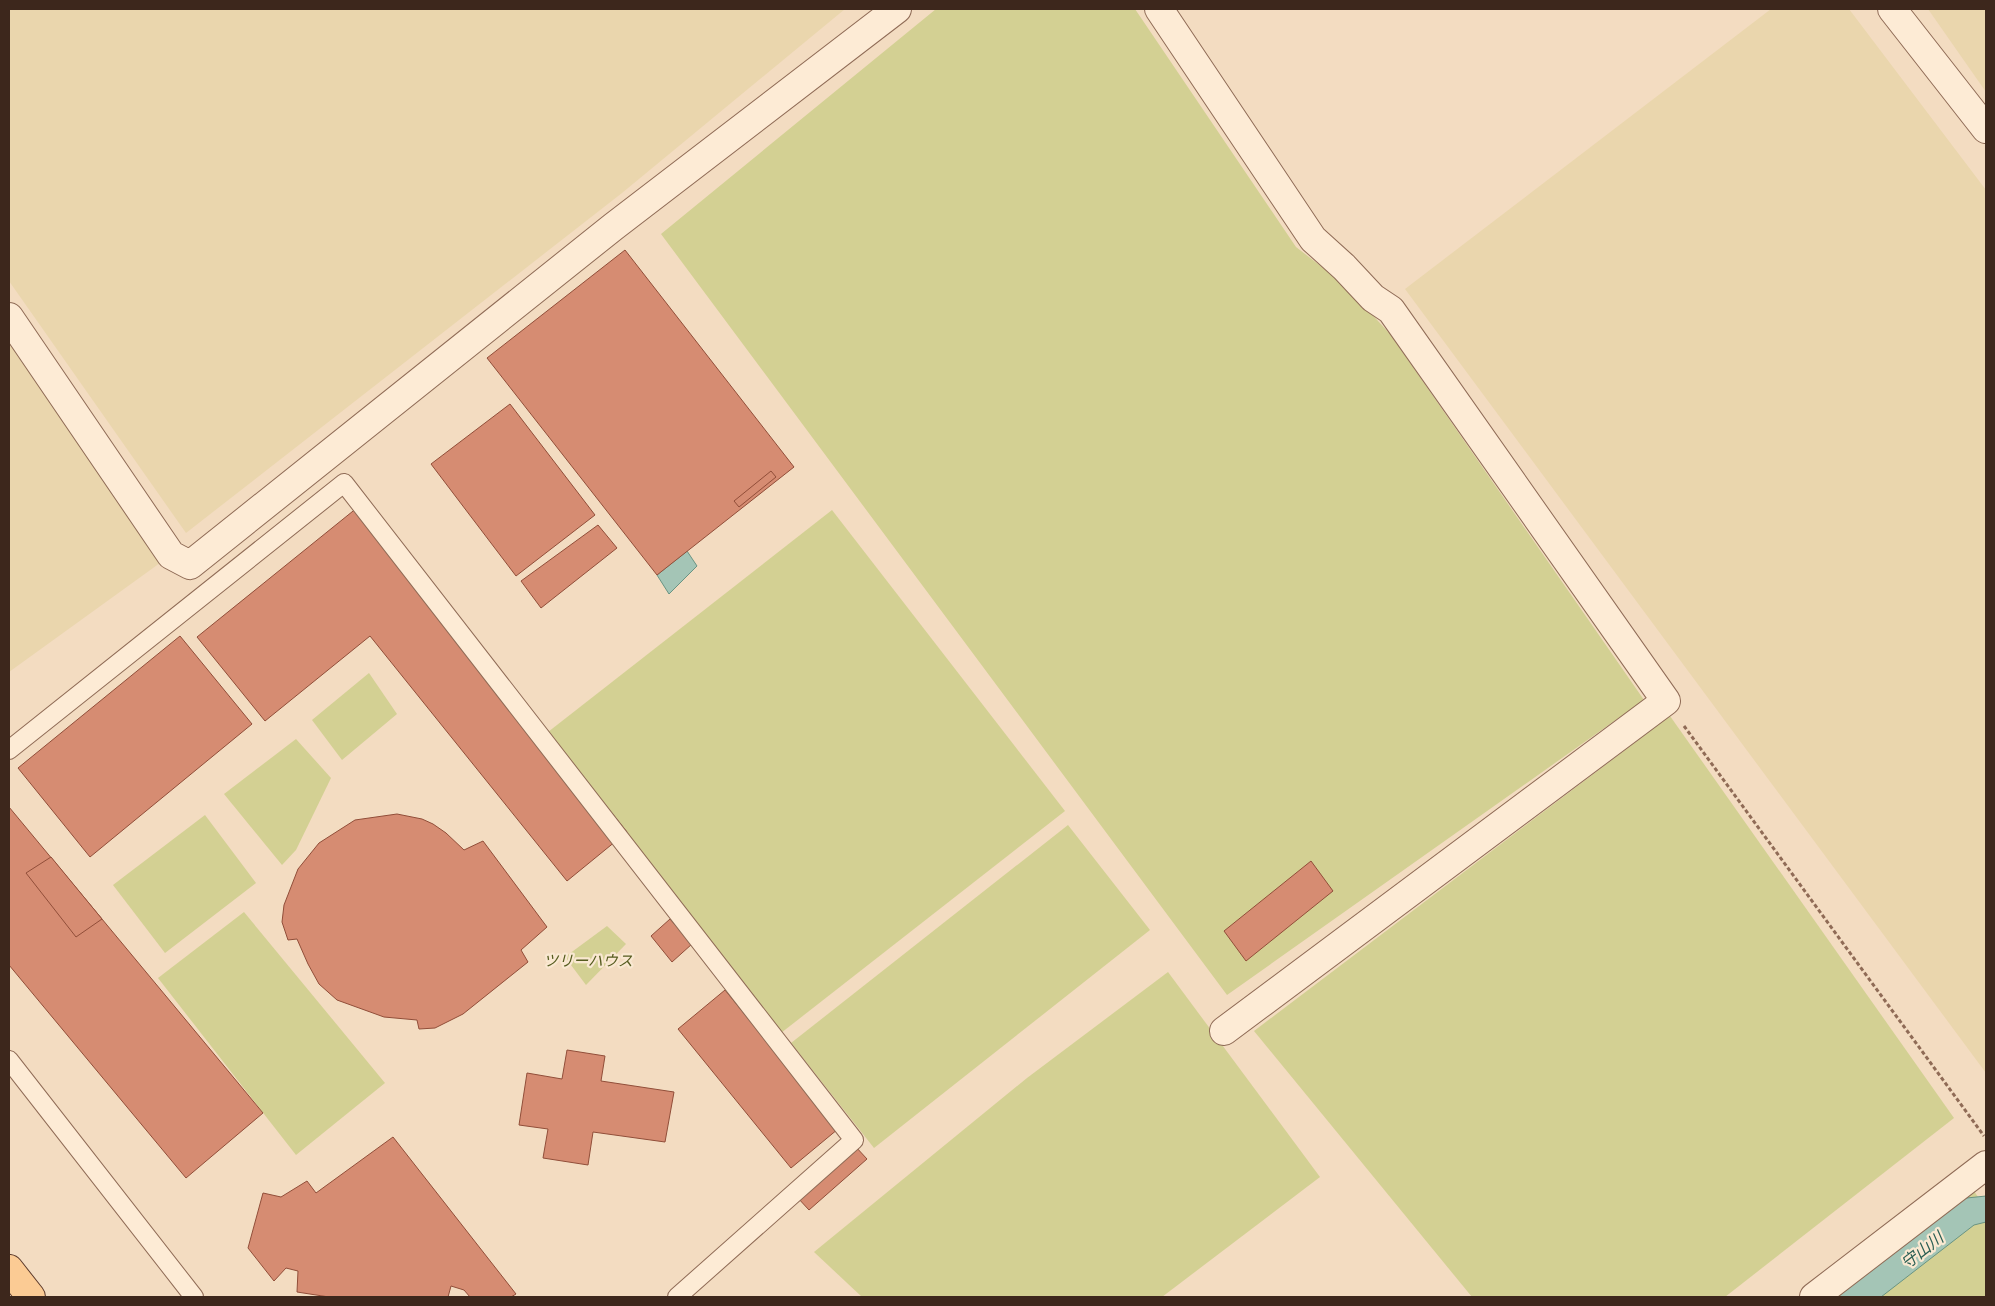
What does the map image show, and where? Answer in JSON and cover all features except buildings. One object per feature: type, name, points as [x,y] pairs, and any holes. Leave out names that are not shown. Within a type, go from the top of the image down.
[{"type":"main road","points":[[9,1269],[31,1297]]},
{"type":"street","points":[[9,317],[171,555],[190,565],[613,227],[897,9]]},
{"type":"street","points":[[1159,9],[1313,239],[1344,267],[1373,298],[1391,310],[1666,701],[1224,1031]]},
{"type":"street","points":[[1892,9],[1986,129]]},
{"type":"street","points":[[1814,1297],[1986,1165]]},
{"type":"lane","points":[[9,750],[344,483],[854,1140],[677,1297]]},
{"type":"lane","points":[[9,1060],[194,1297]]},
{"type":"path","points":[[1666,701],[1986,1139]]},
{"type":"shaded area","points":[[9,9],[845,9],[622,193],[186,533],[9,281]]},
{"type":"shaded area","points":[[1771,9],[1849,9],[1986,190],[1986,1073],[1405,289]]},
{"type":"shaded area","points":[[1928,9],[1986,9],[1986,92]]},
{"type":"shaded area","points":[[9,318],[171,555],[9,672]]},
{"type":"green space","points":[[936,9],[1135,9],[1296,247],[1344,284],[1390,334],[1644,700],[1227,995],[661,234]]},
{"type":"green space","points":[[832,510],[1065,811],[781,1033],[548,732]]},
{"type":"green space","points":[[369,673],[397,714],[342,760],[312,720]]},
{"type":"green space","points":[[1670,716],[1954,1118],[1725,1297],[1472,1297],[1254,1031]]},
{"type":"green space","points":[[296,739],[331,778],[296,850],[282,865],[224,794]]},
{"type":"green space","points":[[205,815],[256,883],[165,953],[113,885]]},
{"type":"green space","points":[[1068,825],[1150,930],[874,1148],[791,1043]]},
{"type":"green space","points":[[244,912],[385,1083],[296,1155],[158,978]]},
{"type":"green space","name":"ツリーハウス","points":[[607,926],[626,944],[586,985],[565,957]]},
{"type":"green space","points":[[1168,972],[1320,1177],[1162,1297],[862,1297],[814,1252],[1027,1078]]},
{"type":"green space","points":[[1966,1180],[1986,1208],[1986,1297],[1825,1297]]},
{"type":"water","points":[[687,551],[697,566],[669,594],[657,575]]},
{"type":"water","name":"守山川","points":[[1986,1196],[1986,1222],[1974,1225],[1881,1297],[1834,1297],[1957,1199]]}]
